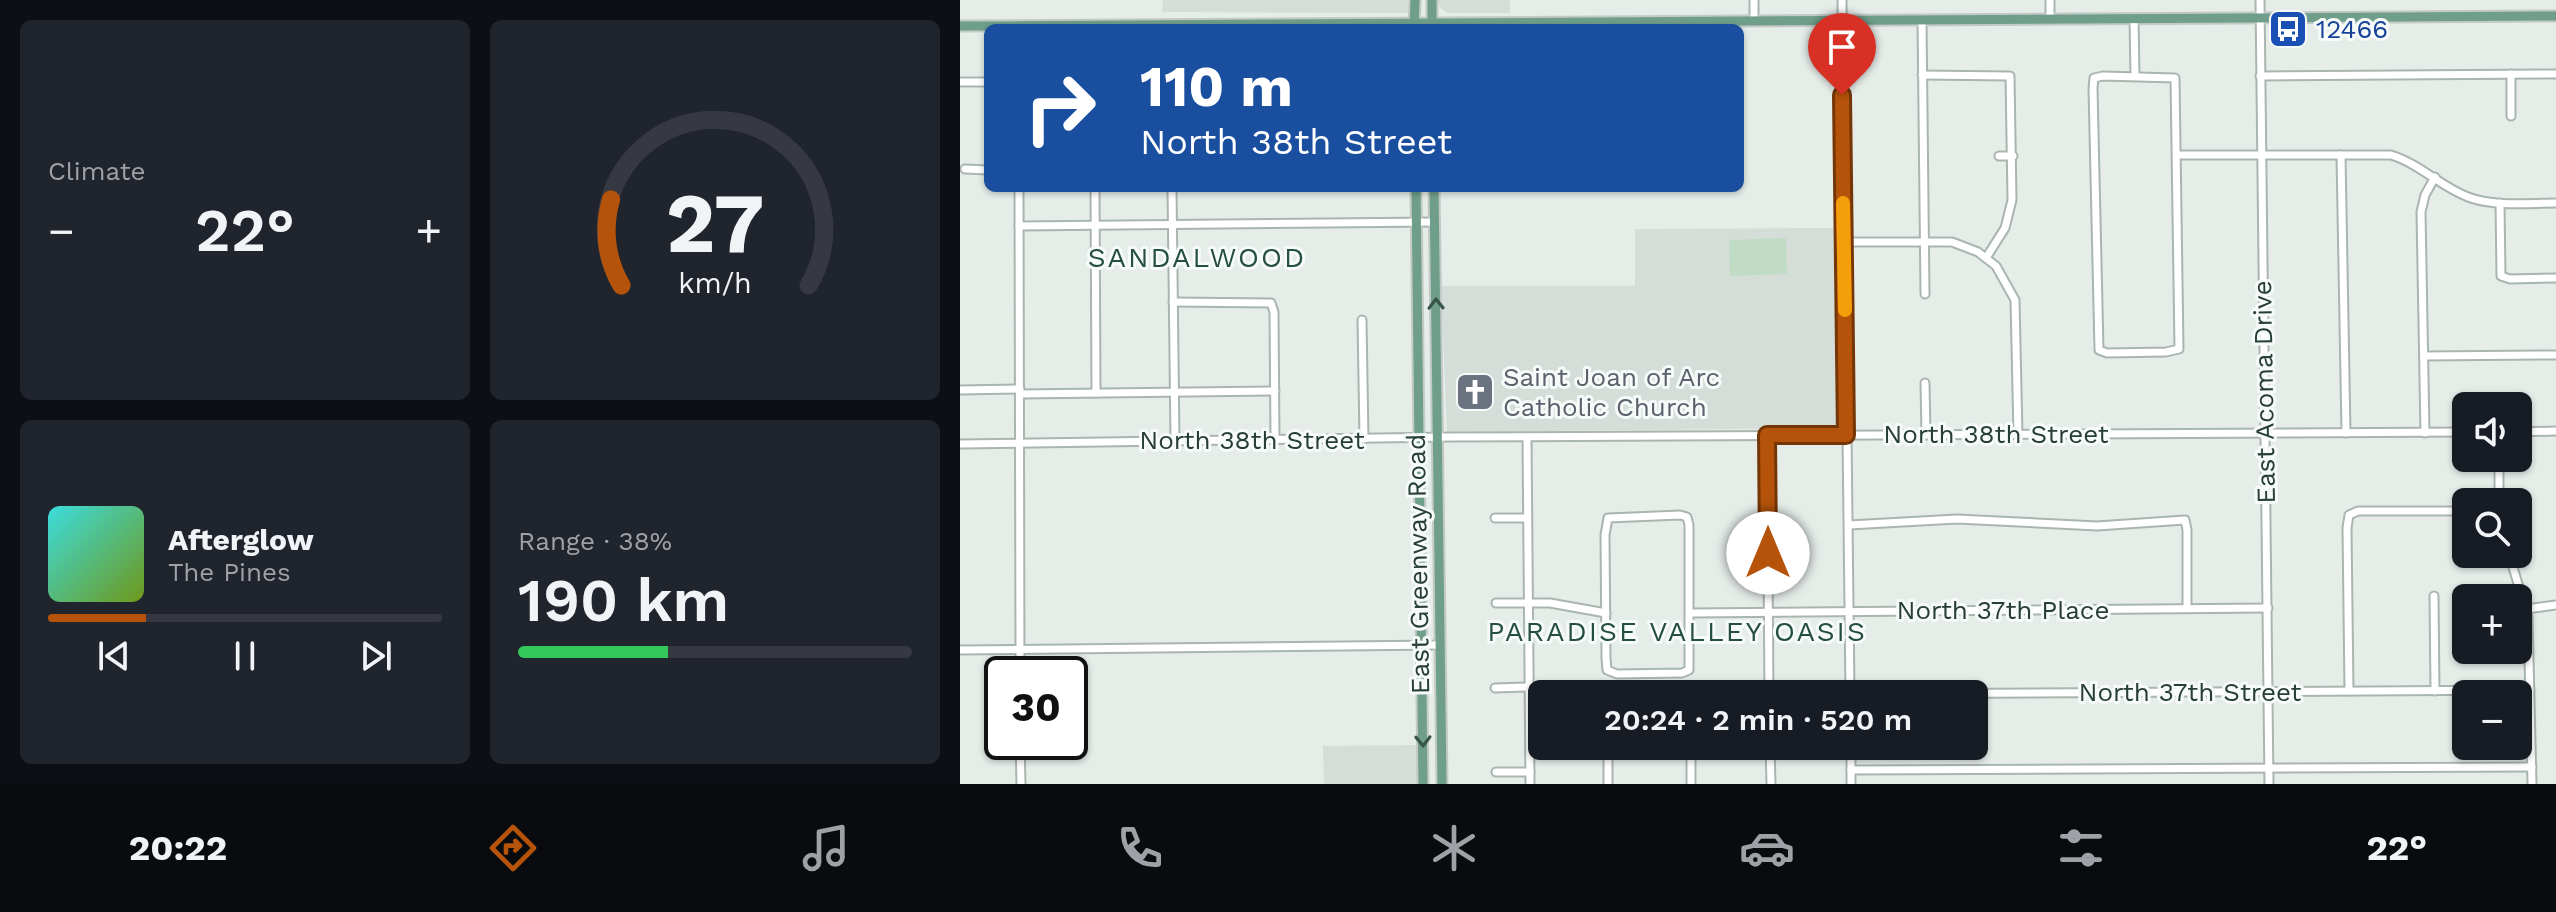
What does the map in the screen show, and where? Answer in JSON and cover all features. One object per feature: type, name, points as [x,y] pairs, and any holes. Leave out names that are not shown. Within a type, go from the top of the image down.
[{"type":"main road","points":[[1414,24],[1415,0]]},
{"type":"main road","points":[[1432,0],[1432,24]]},
{"type":"main road","points":[[1561,24],[2556,16]]},
{"type":"main road","points":[[960,26],[984,26]]},
{"type":"main road","name":"East Greenway Road","points":[[1416,192],[1423,784]]},
{"type":"main road","name":"East Greenway Road","points":[[1434,192],[1442,784]]},
{"type":"main road","points":[[1418,344],[1437,344]]},
{"type":"street","points":[[1754,0],[1754,21]]},
{"type":"street","points":[[1842,0],[1850,680]]},
{"type":"street","points":[[2050,0],[2050,19]]},
{"type":"street","name":"East Acoma Drive","points":[[2260,0],[2269,784]]},
{"type":"street","points":[[2134,18],[2135,76]]},
{"type":"street","points":[[1922,20],[1925,294]]},
{"type":"street","points":[[2511,74],[2511,116]]},
{"type":"street","points":[[2260,76],[2556,74]]},
{"type":"street","points":[[1922,75],[2010,76],[2014,189],[2005,228],[1986,258]]},
{"type":"street","points":[[2135,76],[2175,78],[2179,349],[2107,353],[2099,350],[2094,78],[2135,76]]},
{"type":"street","points":[[960,82],[984,82]]},
{"type":"street","points":[[2177,155],[2391,155],[2416,165],[2468,197],[2500,203],[2556,203]]},
{"type":"street","points":[[2341,155],[2346,433]]},
{"type":"street","points":[[1999,156],[2013,156]]},
{"type":"street","points":[[965,169],[984,170]]},
{"type":"street","points":[[2425,433],[2421,212],[2425,195],[2435,177]]},
{"type":"street","points":[[1019,192],[1020,656]]},
{"type":"street","points":[[1095,192],[1096,393]]},
{"type":"street","points":[[1172,192],[1175,441]]},
{"type":"street","points":[[2500,203],[2501,276],[2510,279],[2556,278]]},
{"type":"street","points":[[1019,226],[1435,222]]},
{"type":"street","points":[[1844,242],[1925,241],[1964,245],[1996,266],[2015,300],[2018,435]]},
{"type":"street","points":[[1173,302],[1271,303],[1274,312],[1275,440]]},
{"type":"street","points":[[1362,320],[1364,439]]},
{"type":"street","points":[[2005,353],[2017,352]]},
{"type":"street","points":[[2424,356],[2556,355]]},
{"type":"street","points":[[1925,383],[1926,435]]},
{"type":"street","points":[[960,390],[1096,393],[1275,391]]},
{"type":"street","points":[[2532,432],[2556,431]]},
{"type":"street","points":[[2264,432],[2452,432]]},
{"type":"street","name":"North 38th Street","points":[[960,444],[2264,432]]},
{"type":"street","points":[[1767,435],[1769,680]]},
{"type":"street","points":[[1527,437],[1529,680]]},
{"type":"street","points":[[2349,691],[2349,515],[2358,511],[2452,511]]},
{"type":"street","points":[[1687,517],[1689,670],[1682,673],[1617,674],[1607,670],[1606,613],[1608,518],[1687,517]]},
{"type":"street","points":[[1495,518],[1527,518]]},
{"type":"street","points":[[1849,525],[1957,519],[2097,526],[2185,520],[2187,608]]},
{"type":"street","points":[[2434,596],[2435,691]]},
{"type":"street","points":[[1496,603],[1550,603],[1606,613]]},
{"type":"street","points":[[2532,608],[2556,605]]},
{"type":"street","name":"North 37th Place","points":[[1690,613],[2268,608]]},
{"type":"street","points":[[960,650],[1440,645]]},
{"type":"street","points":[[1495,688],[1528,687]]},
{"type":"street","name":"North 37th Street","points":[[1988,693],[2452,691]]},
{"type":"street","points":[[1020,760],[1021,784]]},
{"type":"street","points":[[1530,760],[1530,784]]},
{"type":"street","points":[[1608,760],[1608,784]]},
{"type":"street","points":[[1691,760],[1691,784]]},
{"type":"street","points":[[1770,760],[1771,784]]},
{"type":"street","points":[[1851,760],[1851,784]]},
{"type":"street","points":[[2532,760],[2532,784]]},
{"type":"street","points":[[1851,770],[2532,767]]},
{"type":"street","points":[[1496,772],[1530,772]]},
{"type":"shaded area","points":[[1163,0],[1408,0],[1408,13],[1162,12]]},
{"type":"shaded area","points":[[1438,0],[1510,0],[1510,13],[1447,13],[1439,6]]},
{"type":"shaded area","points":[[1836,228],[1837,428],[1447,432],[1441,286],[1635,286],[1635,229]]},
{"type":"shaded area","points":[[1418,745],[1419,784],[1324,784],[1323,746]]},
{"type":"green space","points":[[1786,238],[1787,274],[1730,276],[1729,240]]},
{"type":"slow traffic","points":[[1843,203],[1845,310]]},
{"type":"place","name":"12466","points":[[2288,29]]},
{"type":"place","name":"Saint Joan of Arc Catholic Church","points":[[1475,392]]},
{"type":"district","name":"SANDALWOOD","points":[[1197,257]]},
{"type":"district","name":"PARADISE VALLEY OASIS","points":[[1677,631]]},
{"type":"route","points":[[1768,553],[1767,435],[1846,435],[1842,95]]}]
